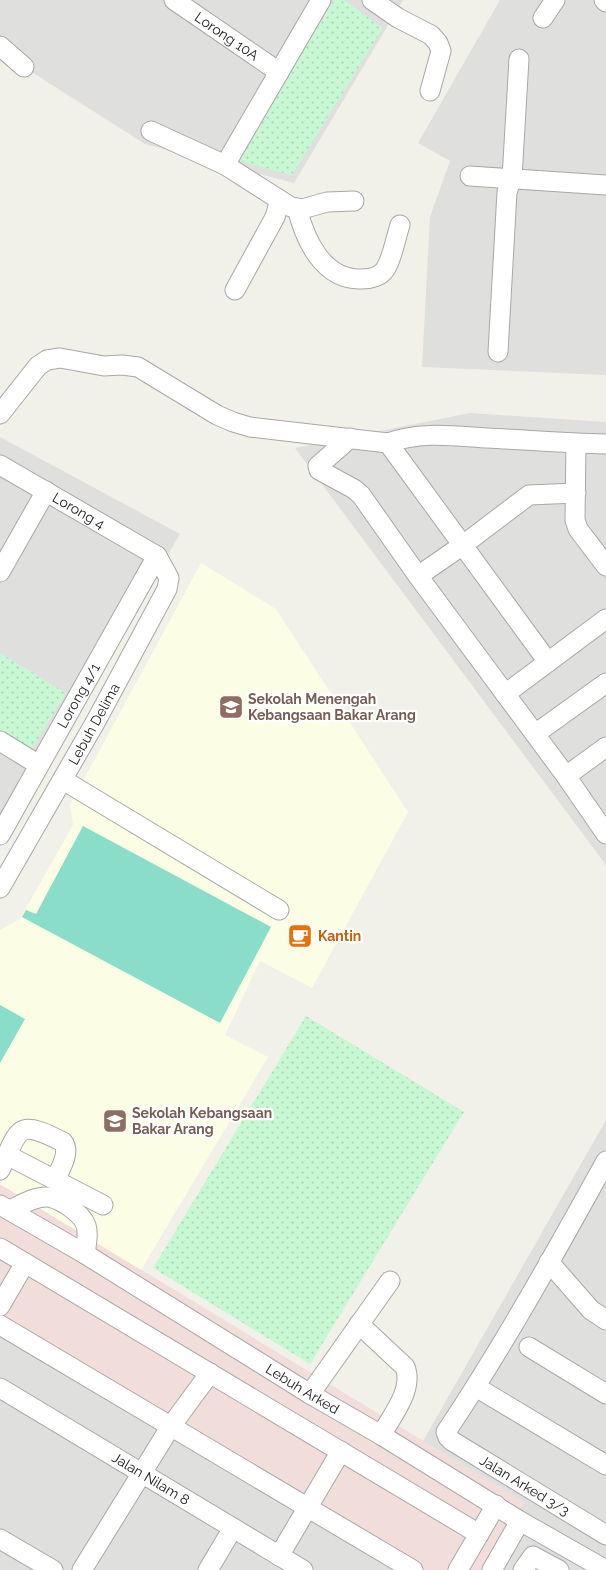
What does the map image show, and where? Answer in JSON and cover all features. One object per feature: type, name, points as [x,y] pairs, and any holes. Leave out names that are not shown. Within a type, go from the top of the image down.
[{"type":"street","name":"Lorong 10A","points":[[174,0],[279,72]]},
{"type":"street","points":[[225,165],[322,0]]},
{"type":"street","points":[[372,0],[398,18],[431,35],[438,43],[441,51],[430,91]]},
{"type":"street","points":[[543,18],[556,0]]},
{"type":"street","points":[[0,46],[24,67]]},
{"type":"street","points":[[498,352],[508,178],[519,59]]},
{"type":"street","points":[[508,178],[510,98]]},
{"type":"street","points":[[151,132],[225,165],[290,207],[302,209],[328,202],[354,201]]},
{"type":"street","points":[[470,176],[606,185]]},
{"type":"street","points":[[235,290],[275,217],[280,200]]},
{"type":"street","points":[[298,208],[301,222],[314,252],[325,266],[348,278],[373,279],[383,272],[389,260],[400,225]]},
{"type":"street","points":[[0,414],[38,366],[47,360],[60,358],[104,366],[122,365],[138,368],[217,415],[250,427],[388,443],[404,437],[432,435],[576,444],[606,444]]},
{"type":"street","points":[[350,438],[318,466],[319,470],[354,489],[361,495],[418,576],[602,822]]},
{"type":"street","points":[[388,443],[548,662]]},
{"type":"street","points":[[576,444],[575,520],[578,529],[606,566]]},
{"type":"street","name":"Lorong 4","points":[[0,465],[157,556]]},
{"type":"street","points":[[0,572],[46,491]]},
{"type":"street","points":[[418,576],[529,495],[576,493]]},
{"type":"street","name":"Lorong 4/1","points":[[0,835],[157,556]]},
{"type":"street","name":"Lebuh Delima","points":[[0,888],[63,780],[167,590],[169,578],[164,565],[157,556]]},
{"type":"street","points":[[505,694],[606,619]]},
{"type":"street","points":[[535,734],[606,683]]},
{"type":"street","points":[[0,741],[39,765]]},
{"type":"street","points":[[566,776],[606,747]]},
{"type":"street","points":[[63,780],[279,910]]},
{"type":"street","points":[[55,1180],[66,1156],[66,1146],[63,1142],[34,1129],[23,1130],[17,1133],[4,1163],[55,1180],[103,1205]]},
{"type":"street","points":[[606,1161],[550,1262],[476,1387],[606,1465]]},
{"type":"street","points":[[5,1208],[36,1198],[58,1199],[80,1214],[86,1223],[88,1233],[85,1254]]},
{"type":"street","name":"Lebuh Arked","points":[[5,1208],[85,1254],[310,1394],[381,1435],[520,1521],[606,1570]]},
{"type":"street","points":[[0,1248],[478,1534]]},
{"type":"street","points":[[550,1262],[591,1310],[606,1320]]},
{"type":"street","points":[[0,1306],[25,1263]]},
{"type":"street","points":[[310,1394],[390,1281]]},
{"type":"street","points":[[359,1324],[405,1367],[408,1374],[408,1383],[381,1435]]},
{"type":"street","points":[[0,1325],[413,1570]]},
{"type":"street","points":[[529,1347],[606,1394]]},
{"type":"street","points":[[82,1570],[171,1426],[210,1373]]},
{"type":"street","name":"Jalan Arked 3/3","points":[[476,1387],[446,1432],[448,1437],[606,1535]]},
{"type":"street","name":"Jalan Nilam 8","points":[[0,1388],[302,1570]]},
{"type":"street","points":[[279,1556],[341,1451]]},
{"type":"street","points":[[458,1570],[496,1505]]},
{"type":"street","points":[[492,1570],[520,1521]]},
{"type":"street","points":[[208,1570],[233,1528]]},
{"type":"street","points":[[0,1539],[53,1570]]},
{"type":"street","points":[[509,1542],[528,1563],[559,1570]]},
{"type":"shaded area","points":[[0,0],[403,0],[294,183],[145,144],[0,52]]},
{"type":"shaded area","points":[[500,0],[606,0],[606,375],[422,367],[430,217],[450,161],[418,143]]},
{"type":"shaded area","points":[[470,413],[606,422],[606,865],[295,448]]},
{"type":"shaded area","points":[[0,437],[180,534],[0,842]]},
{"type":"shaded area","name":"Sekolah Menengah Kebangsaan Bakar Arang","points":[[201,563],[276,609],[408,812],[312,988],[260,961],[225,1035],[268,1057],[141,1270],[0,1184],[0,930],[20,919],[73,825],[70,805]]},
{"type":"shaded area","points":[[606,1120],[606,1570],[484,1570],[524,1502],[423,1441]]},
{"type":"shaded area","points":[[0,1184],[524,1502],[484,1570],[425,1570],[0,1318]]},
{"type":"shaded area","points":[[0,1318],[425,1570],[0,1570]]},
{"type":"green space","points":[[334,0],[344,0],[383,28],[292,175],[238,161]]},
{"type":"green space","points":[[0,653],[66,693],[30,752],[0,733]]},
{"type":"green space","points":[[83,826],[271,927],[220,1023],[22,917],[26,910],[36,914]]},
{"type":"green space","points":[[0,1005],[25,1019],[0,1063]]},
{"type":"green space","points":[[306,1016],[464,1112],[310,1364],[153,1268]]},
{"type":"place","name":"Sekolah Menengah Kebangsaan Bakar Arang","points":[[231,707]]},
{"type":"place","name":"Kantin","points":[[300,936]]},
{"type":"place","name":"Sekolah Kebangsaan Bakar Arang","points":[[115,1121]]}]
